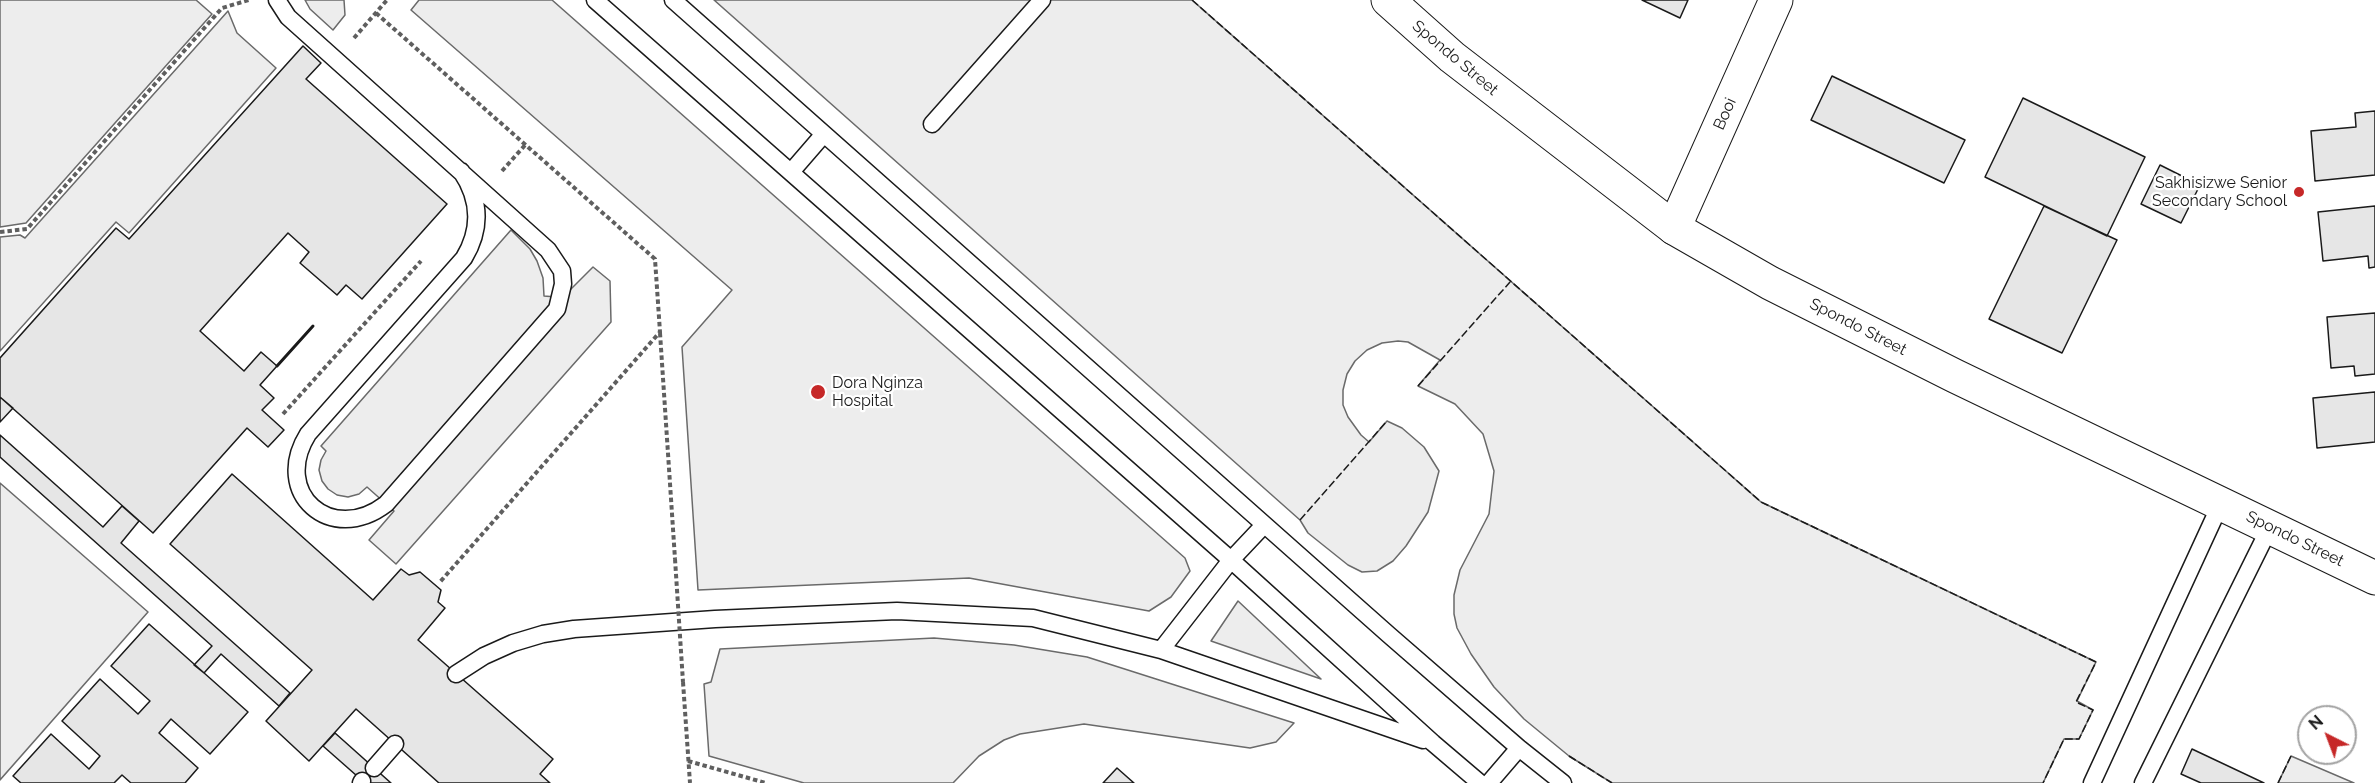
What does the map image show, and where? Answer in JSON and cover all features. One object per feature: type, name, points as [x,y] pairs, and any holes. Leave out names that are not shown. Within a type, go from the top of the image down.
[{"type":"main road","name":"Spondo Street","points":[[1388,0],[1461,64],[1674,228],[1780,288],[1955,376],[2375,578]]},
{"type":"main road","name":"Booi","points":[[1674,228],[1776,0]]},
{"type":"lane","points":[[277,0],[288,17],[461,171],[548,250],[562,271],[563,284],[557,309],[386,504],[373,514],[358,519],[342,520],[327,516],[311,506],[296,480],[295,464],[299,448],[308,434],[464,258],[472,245],[478,215],[470,184],[461,171]]},
{"type":"lane","points":[[595,0],[1231,560],[1432,743],[1480,783]]},
{"type":"lane","points":[[672,0],[1264,525],[1519,748],[1563,783]]},
{"type":"lane","points":[[932,124],[1042,0]]},
{"type":"lane","points":[[790,172],[824,135]]},
{"type":"lane","points":[[2092,783],[2221,503]]},
{"type":"lane","points":[[1161,650],[1231,560],[1264,525]]},
{"type":"lane","points":[[2143,783],[2270,527]]},
{"type":"lane","points":[[456,674],[484,656],[513,643],[543,634],[574,629],[715,619],[897,611],[1033,618],[1161,650],[1432,743]]},
{"type":"lane","points":[[374,768],[395,744]]},
{"type":"lane","points":[[1489,783],[1519,748]]},
{"type":"path","points":[[0,232],[27,228],[222,8],[249,0]]},
{"type":"path","points":[[335,59],[387,0]]},
{"type":"path","points":[[483,191],[526,144]]},
{"type":"path","points":[[283,414],[427,254]]},
{"type":"path","points":[[660,332],[690,783]]},
{"type":"path","points":[[688,761],[766,783]]},
{"type":"shaded area","points":[[0,0],[196,0],[212,14],[26,223],[0,227]]},
{"type":"shaded area","points":[[305,0],[344,0],[345,15],[333,30],[310,9]]},
{"type":"shaded area","points":[[419,0],[552,0],[1185,558],[1190,571],[1171,597],[1149,611],[969,578],[698,590],[682,347],[732,290],[411,10]]},
{"type":"shaded area","points":[[714,0],[1192,0],[1761,502],[2096,662],[2077,701],[2093,710],[2079,739],[2064,739],[2043,783],[1612,783],[1569,756],[1524,719],[1494,687],[1471,654],[1457,628],[1454,595],[1460,570],[1489,514],[1494,471],[1483,434],[1455,404],[1418,386],[1440,360],[1408,342],[1382,343],[1367,350],[1355,361],[1347,374],[1343,390],[1343,405],[1348,417],[1361,435],[1369,442],[1387,421],[1402,428],[1424,447],[1439,471],[1428,512],[1406,546],[1393,561],[1377,571],[1362,572],[1348,565],[1308,533],[1300,520]]},
{"type":"shaded area","points":[[228,11],[237,33],[276,68],[129,233],[116,222],[0,351],[0,237],[20,235],[25,238]]},
{"type":"shaded area","points":[[511,230],[530,249],[537,261],[543,278],[544,296],[556,297],[567,293],[593,267],[610,281],[611,322],[396,564],[369,540],[394,511],[367,487],[359,494],[348,497],[337,495],[328,489],[322,481],[319,470],[326,451],[321,446]]},
{"type":"shaded area","points":[[0,483],[148,612],[0,780]]},
{"type":"shaded area","points":[[1238,601],[1321,679],[1211,641]]},
{"type":"shaded area","points":[[934,638],[1014,645],[1087,657],[1294,723],[1276,742],[1250,748],[1084,724],[1020,734],[1004,740],[979,756],[953,783],[804,783],[709,756],[704,684],[711,682],[720,649]]},
{"type":"shaded area","points":[[2291,756],[2297,759],[2297,765],[2312,765],[2354,783],[2278,783]]},
{"type":"building","points":[[1642,0],[1688,0],[1680,18]]},
{"type":"building","points":[[303,46],[321,63],[306,79],[447,204],[362,299],[346,285],[337,295],[300,263],[309,252],[288,233],[200,331],[244,371],[261,352],[277,366],[260,385],[274,398],[262,410],[284,430],[268,447],[247,428],[153,533],[0,397],[0,358],[116,228],[129,239]]},
{"type":"building","points":[[1832,76],[1965,140],[1944,183],[1811,120]]},
{"type":"building","points":[[2023,98],[2145,157],[2107,236],[1985,177]]},
{"type":"building","points":[[2375,111],[2375,175],[2315,181],[2311,131],[2356,127],[2355,113]]},
{"type":"building","points":[[2160,165],[2200,185],[2181,223],[2141,204]]},
{"type":"building","points":[[2044,206],[2117,240],[2062,353],[1989,319]]},
{"type":"building","points":[[2375,206],[2375,267],[2369,268],[2368,256],[2323,261],[2318,212]]},
{"type":"building","points":[[2375,313],[2375,374],[2355,376],[2354,366],[2331,368],[2327,317]]},
{"type":"building","points":[[2375,392],[2375,442],[2317,448],[2313,398]]},
{"type":"building","points":[[0,397],[13,408],[0,422]]},
{"type":"building","points":[[0,435],[103,527],[122,506],[139,521],[121,543],[290,693],[279,706],[221,654],[204,673],[194,665],[212,646],[0,457]]},
{"type":"building","points":[[232,474],[373,600],[401,569],[409,575],[420,572],[441,590],[438,602],[445,608],[418,640],[553,759],[540,774],[550,783],[439,783],[356,709],[309,761],[266,721],[312,670],[170,544]]},
{"type":"building","points":[[149,624],[248,712],[210,754],[171,719],[159,733],[198,768],[185,783],[131,783],[122,775],[114,783],[21,783],[13,776],[51,734],[89,769],[100,756],[62,721],[100,679],[138,714],[150,701],[111,666]]},
{"type":"building","points":[[335,733],[391,783],[365,783],[323,746]]},
{"type":"building","points":[[2192,749],[2264,783],[2201,783],[2181,774]]},
{"type":"building","points":[[1117,768],[1134,783],[1103,783]]},
{"type":"fence","points":[[1192,0],[1761,502],[2096,662],[2076,702],[2093,710],[2079,739],[2064,739],[2043,783]]},
{"type":"fence","points":[[1418,386],[1510,282]]},
{"type":"fence","points":[[1300,520],[1387,421]]},
{"type":"fence","points":[[1569,756],[1612,783]]},
{"type":"fence","points":[[2278,783],[2291,756]]},
{"type":"wall","points":[[277,366],[313,326]]},
{"type":"place","name":"Sakhisizwe Senior Secondary School","points":[[2299,192]]},
{"type":"place","name":"Dora Nginza Hospital","points":[[818,392]]}]
